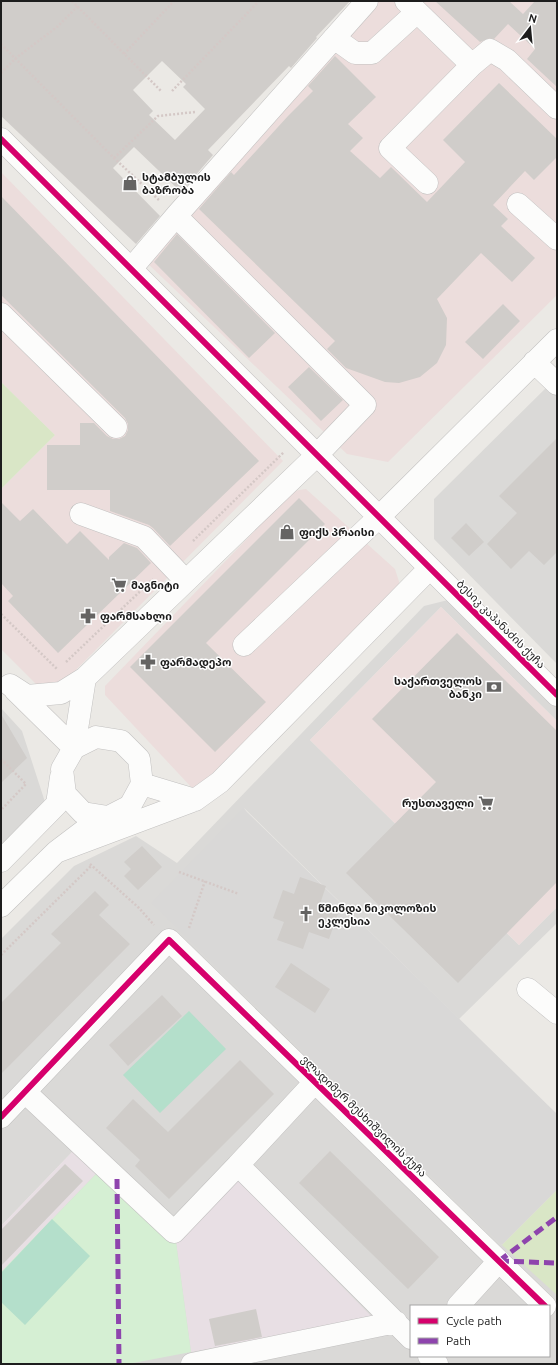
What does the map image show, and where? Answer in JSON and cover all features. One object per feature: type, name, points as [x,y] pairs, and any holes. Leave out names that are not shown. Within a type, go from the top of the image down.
[{"type":"street","points":[[131,269],[176,216],[367,1]]},
{"type":"street","points":[[334,38],[355,53],[372,53],[411,7],[472,65]]},
{"type":"street","points":[[427,183],[390,148],[472,65],[490,50],[507,60],[557,108]]},
{"type":"street","name":"ბესიკ კაპანაძის ქუჩა","points":[[1,139],[557,695]]},
{"type":"street","points":[[518,204],[557,239]]},
{"type":"street","points":[[5,681],[27,696],[61,693],[85,678],[317,455],[365,405],[176,216]]},
{"type":"street","points":[[1,314],[116,427]]},
{"type":"street","points":[[244,645],[379,517],[557,340]]},
{"type":"street","points":[[534,362],[557,384]]},
{"type":"street","points":[[81,514],[144,537],[186,581]]},
{"type":"street","points":[[56,852],[195,800],[220,782],[430,568]]},
{"type":"street","points":[[1,861],[57,804],[62,769],[74,748],[85,678]]},
{"type":"street","points":[[5,681],[74,748]]},
{"type":"street","points":[[1,906],[56,852],[89,827],[130,806],[142,784],[139,759],[121,741],[96,736],[74,748]]},
{"type":"street","points":[[62,769],[66,794],[83,812],[108,817]]},
{"type":"street","points":[[142,784],[195,800]]},
{"type":"street","points":[[1,1117],[169,940]]},
{"type":"street","name":"ვლადიმერ მესხიშვილის ქუჩა","points":[[169,940],[544,1305]]},
{"type":"street","points":[[528,988],[557,1013]]},
{"type":"street","points":[[25,1092],[174,1232],[315,1082]]},
{"type":"street","points":[[238,1165],[410,1337]]},
{"type":"street","points":[[459,1305],[499,1261]]},
{"type":"street","points":[[192,1364],[261,1357],[396,1322]]},
{"type":"path","points":[[72,1],[162,92]]},
{"type":"path","points":[[124,54],[174,1]]},
{"type":"path","points":[[172,91],[258,1]]},
{"type":"path","points":[[1,73],[16,58],[57,27],[78,6]]},
{"type":"path","points":[[1,44],[114,158],[176,216]]},
{"type":"path","points":[[114,158],[158,116],[195,112]]},
{"type":"path","points":[[1,759],[26,784],[1,810]]},
{"type":"path","points":[[56,852],[92,864],[139,908],[169,940],[189,928],[204,881]]},
{"type":"path","points":[[1,955],[92,864]]},
{"type":"path","points":[[179,872],[239,894]]},
{"type":"shaded area","points":[[378,1],[557,1],[557,295],[388,462],[347,454],[144,260]]},
{"type":"shaded area","points":[[1,172],[283,461],[57,689],[37,685],[1,649],[1,489],[55,435],[1,382]]},
{"type":"shaded area","points":[[557,377],[557,664],[434,539],[434,499]]},
{"type":"shaded area","points":[[306,489],[395,569],[401,588],[205,785],[193,789],[105,695],[105,686],[293,491]]},
{"type":"shaded area","points":[[448,600],[557,708],[557,721],[441,607],[310,740],[519,945],[557,907],[557,923],[459,1019],[244,808],[502,1245],[557,1190],[557,1364],[1,1364],[1,1272],[95,1174],[73,1151],[1,1226],[1,939],[74,866],[136,836],[177,863],[424,606]]},
{"type":"shaded area","name":"რუსთაველი","points":[[441,607],[557,721],[557,907],[519,945],[310,740]]},
{"type":"shaded area","points":[[1,708],[22,731],[45,802],[1,847]]},
{"type":"shaded area","points":[[243,808],[557,1114],[557,1190],[502,1245],[151,903]]},
{"type":"shaded area","points":[[73,1151],[96,1174],[1,1272],[1,1226]]},
{"type":"shaded area","points":[[236,1178],[372,1317],[191,1352],[176,1242]]},
{"type":"green space","points":[[1,382],[55,435],[1,489]]},
{"type":"green space","points":[[189,1011],[226,1049],[160,1113],[123,1075]]},
{"type":"green space","points":[[96,1174],[176,1242],[191,1352],[128,1364],[1,1364],[1,1272]]},
{"type":"green space","points":[[557,1190],[557,1295],[502,1245]]},
{"type":"green space","points":[[52,1219],[90,1256],[25,1325],[1,1302],[1,1273]]},
{"type":"building","name":"სტამბულის ბაზრობა","points":[[1,1],[350,1],[316,37],[317,38],[291,68],[289,66],[208,150],[213,155],[181,192],[134,147],[113,168],[160,216],[136,244],[1,116]],"holes":[[[162,61],[186,84],[183,87],[205,109],[175,140],[149,115],[153,111],[133,90]]]},
{"type":"building","points":[[435,1],[509,1],[523,14],[535,1],[557,1],[557,87],[527,59],[535,49],[508,24],[494,39],[489,38],[480,42]]},
{"type":"building","points":[[335,56],[376,97],[348,124],[363,138],[350,151],[380,178],[391,167],[427,202],[465,162],[443,140],[499,83],[557,139],[557,157],[534,180],[525,171],[493,205],[508,219],[501,226],[535,258],[512,282],[481,253],[437,299],[447,318],[446,345],[437,363],[420,377],[399,383],[385,382],[346,368],[327,349],[335,341],[199,209],[231,172],[234,175],[313,91],[308,86]]},
{"type":"building","points":[[1,196],[259,461],[170,546],[149,525],[110,511],[110,490],[47,490],[47,445],[80,445],[80,423],[94,423],[107,436],[113,439],[119,439],[125,436],[128,430],[128,424],[125,418],[1,295]]},
{"type":"building","points":[[177,234],[275,333],[249,358],[154,262]]},
{"type":"building","points":[[503,304],[520,321],[483,359],[465,342]]},
{"type":"building","points":[[309,367],[343,400],[321,421],[288,387]]},
{"type":"building","points":[[557,438],[557,552],[544,565],[529,551],[511,569],[487,544],[517,513],[499,496]]},
{"type":"building","points":[[299,498],[325,524],[206,643],[266,702],[215,752],[130,667]]},
{"type":"building","points":[[1,502],[20,521],[33,509],[67,544],[80,531],[109,560],[109,557],[124,543],[137,548],[151,563],[58,653],[8,601],[13,596],[1,583]]},
{"type":"building","points":[[466,523],[484,542],[469,556],[451,538]]},
{"type":"building","name":"რუსთაველი","points":[[457,633],[557,731],[557,882],[458,983],[346,873],[436,782],[372,719]]},
{"type":"building","points":[[1,714],[27,758],[1,783]]},
{"type":"building","points":[[142,846],[162,867],[138,890],[124,876],[131,869],[124,862]]},
{"type":"building","name":"წმინდა ნიკოლოზის ეკლესია","points":[[300,877],[326,886],[320,904],[339,911],[329,939],[309,932],[303,949],[277,940],[284,922],[273,918],[283,890],[294,894]]},
{"type":"building","points":[[95,891],[109,905],[99,915],[130,944],[1,1074],[1,1003],[61,943],[51,934]]},
{"type":"building","points":[[291,963],[330,989],[315,1013],[275,987]]},
{"type":"building","points":[[162,995],[182,1016],[128,1066],[109,1045]]},
{"type":"building","points":[[240,1060],[274,1094],[169,1199],[135,1166],[140,1160],[106,1128],[133,1099],[168,1132]]},
{"type":"building","points":[[330,1151],[439,1257],[408,1289],[299,1183]]},
{"type":"building","points":[[65,1164],[83,1181],[1,1266],[1,1230]]},
{"type":"building","points":[[256,1309],[262,1337],[215,1346],[209,1319]]},
{"type":"marked path","points":[[117,1179],[119,1364]]},
{"type":"marked path","points":[[499,1261],[557,1217]]},
{"type":"marked path","points":[[499,1261],[557,1263]]},
{"type":"cycle path","points":[[1,139],[557,695]]},
{"type":"cycle path","points":[[1,1117],[169,940],[544,1305]]},
{"type":"place","name":"სტამბულის ბაზრობა","points":[[130,183]]},
{"type":"place","name":"ფიქს პრაისი","points":[[287,532]]},
{"type":"place","name":"მაგნიტი","points":[[119,585]]},
{"type":"place","name":"ფარმსახლი","points":[[88,616]]},
{"type":"place","name":"ფარმადეპო","points":[[148,662]]},
{"type":"place","name":"საქართველოს ბანკი","points":[[494,687]]},
{"type":"place","name":"რუსთაველი","points":[[486,803]]},
{"type":"place","name":"წმინდა ნიკოლოზის ეკლესია","points":[[306,914]]}]
